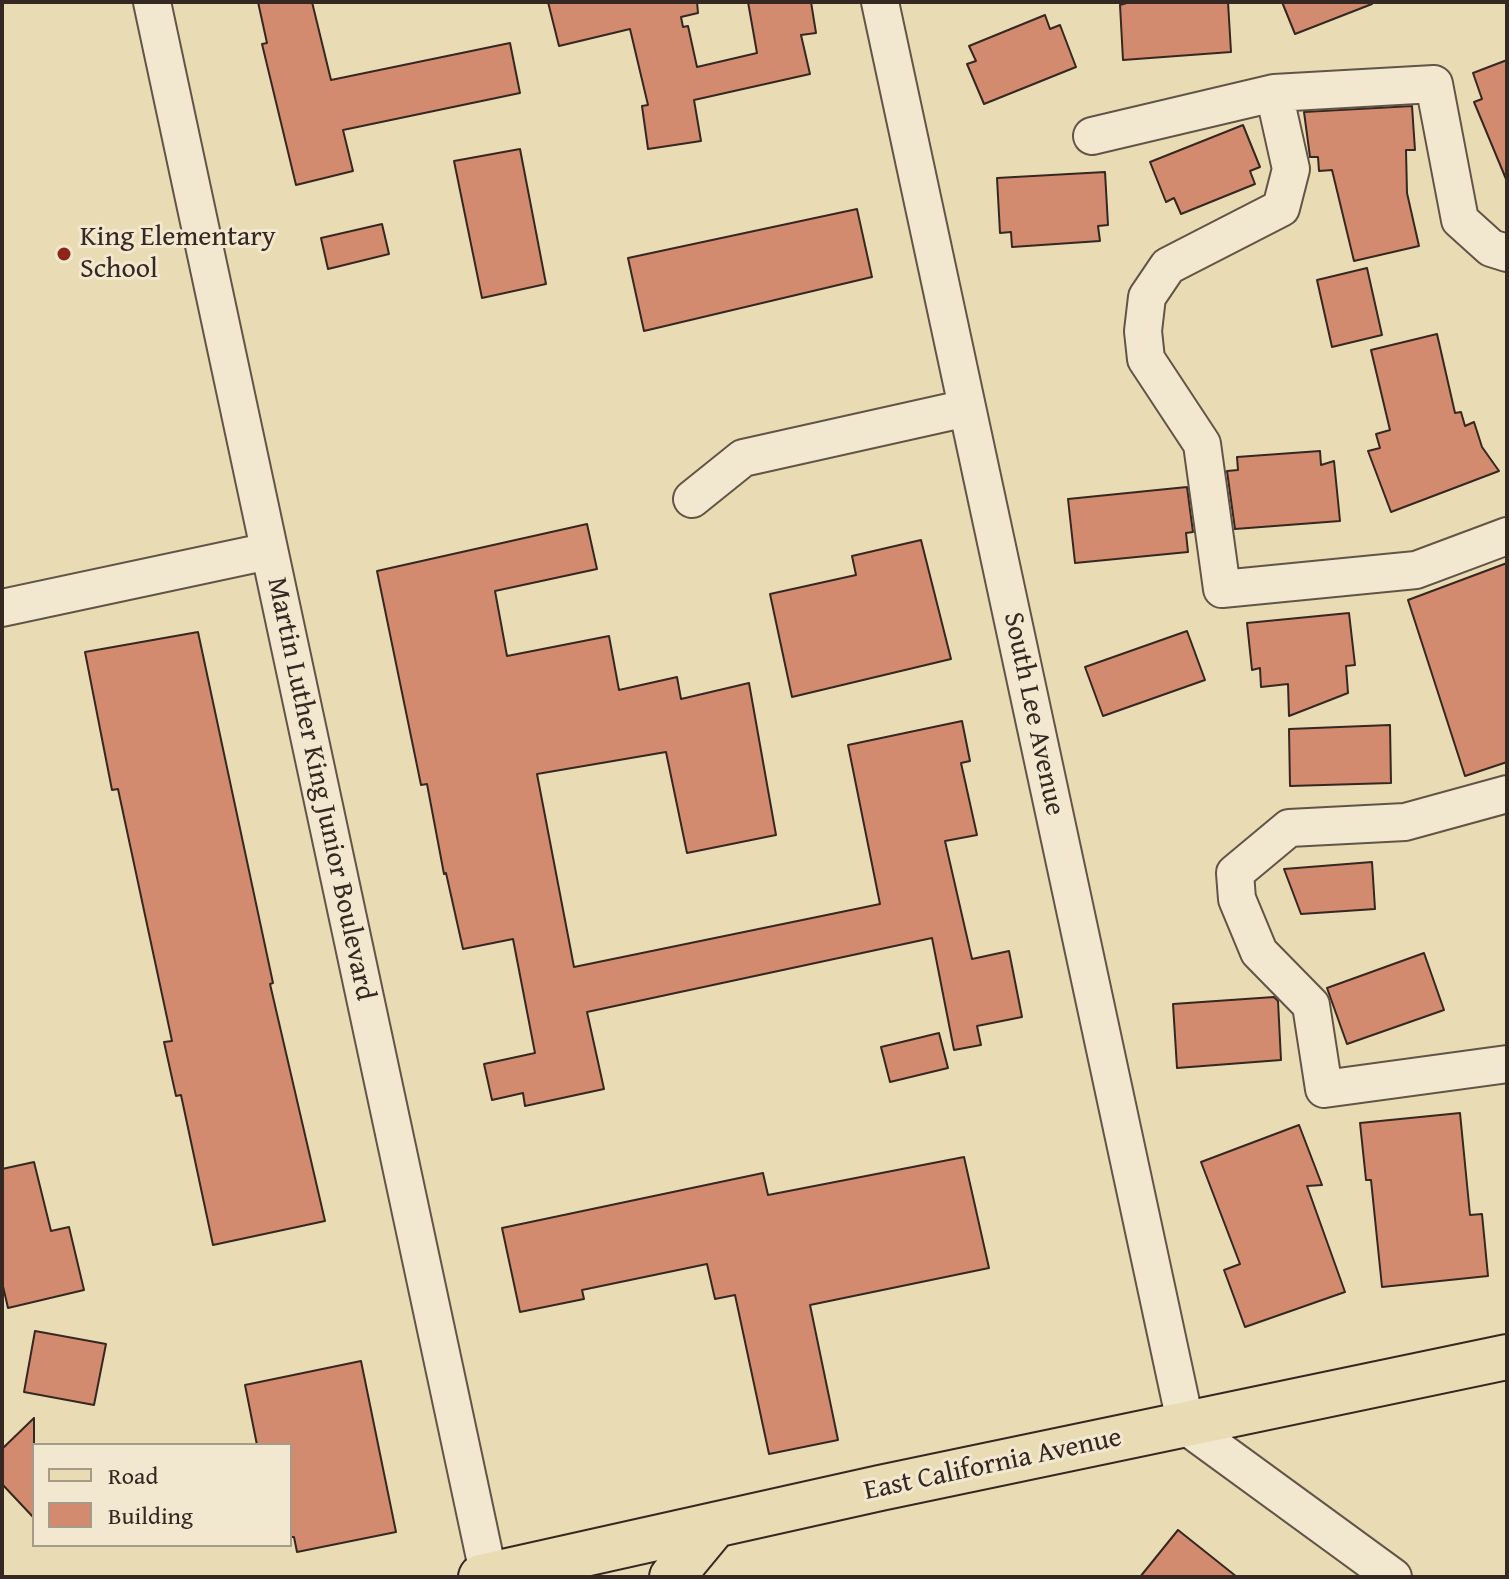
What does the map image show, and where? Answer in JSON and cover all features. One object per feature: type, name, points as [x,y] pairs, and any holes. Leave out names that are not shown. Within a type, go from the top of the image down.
[{"type":"main road","name":"East California Avenue","points":[[486,1576],[1507,1357]]},
{"type":"main road","points":[[672,1577],[715,1525]]},
{"type":"street","name":"Martin Luther King Junior Boulevard","points":[[152,2],[486,1576]]},
{"type":"street","name":"South Lee Avenue","points":[[880,2],[1186,1426]]},
{"type":"street","points":[[1092,136],[1274,93],[1434,84],[1460,220],[1491,248],[1507,253]]},
{"type":"street","points":[[1274,93],[1291,169],[1281,208],[1168,266],[1147,297],[1143,331],[1146,359],[1202,444],[1222,589],[1416,570],[1507,536]]},
{"type":"street","points":[[692,499],[743,458],[967,408]]},
{"type":"street","points":[[2,608],[269,551]]},
{"type":"street","points":[[1507,794],[1405,822],[1289,828],[1235,873],[1237,899],[1259,952],[1311,1005],[1324,1089],[1507,1064]]},
{"type":"street","points":[[1186,1426],[1393,1577]]},
{"type":"building","points":[[258,2],[312,2],[331,80],[510,43],[520,93],[343,130],[353,171],[296,185],[262,44],[267,43]]},
{"type":"building","points":[[548,2],[697,2],[698,13],[681,17],[683,27],[688,26],[697,67],[757,53],[748,2],[811,2],[816,33],[801,35],[810,74],[694,100],[701,141],[648,149],[642,106],[648,105],[630,29],[559,46]]},
{"type":"building","points":[[1130,2],[1228,2],[1231,52],[1123,60],[1120,5]]},
{"type":"building","points":[[1282,2],[1372,2],[1372,4],[1295,34]]},
{"type":"building","points":[[1045,15],[1050,29],[1060,25],[1076,67],[984,104],[967,64],[976,61],[969,46]]},
{"type":"building","points":[[1507,60],[1506,179],[1474,102],[1482,99],[1473,73]]},
{"type":"building","points":[[1412,106],[1415,150],[1406,150],[1407,193],[1419,246],[1354,261],[1332,170],[1319,171],[1318,157],[1310,157],[1304,112]]},
{"type":"building","points":[[1243,125],[1260,167],[1250,171],[1255,184],[1181,214],[1174,198],[1166,202],[1150,162]]},
{"type":"building","points":[[520,149],[546,284],[482,298],[454,161]]},
{"type":"building","points":[[1105,172],[1108,225],[1098,226],[1100,241],[1012,247],[1011,232],[1000,233],[997,178]]},
{"type":"building","points":[[857,209],[872,277],[644,331],[628,258]]},
{"type":"building","points":[[382,224],[389,254],[328,269],[321,238]]},
{"type":"building","points":[[1367,268],[1382,335],[1332,347],[1317,280]]},
{"type":"building","points":[[1437,334],[1455,413],[1461,412],[1465,426],[1474,422],[1482,447],[1499,471],[1391,512],[1368,451],[1380,448],[1376,434],[1390,430],[1371,350]]},
{"type":"building","points":[[1320,451],[1321,465],[1334,461],[1340,521],[1235,529],[1227,471],[1238,470],[1237,457]]},
{"type":"building","points":[[1187,487],[1193,532],[1186,533],[1188,552],[1075,563],[1068,499]]},
{"type":"building","points":[[587,524],[597,569],[495,591],[507,656],[609,636],[619,690],[677,677],[681,699],[749,683],[776,835],[687,853],[666,752],[537,774],[574,967],[880,904],[848,745],[962,721],[970,761],[961,763],[977,835],[945,841],[972,959],[1009,951],[1022,1017],[977,1026],[981,1045],[954,1050],[932,938],[587,1012],[604,1089],[525,1106],[523,1093],[492,1100],[484,1064],[535,1053],[513,939],[463,949],[444,874],[427,784],[421,785],[377,571]]},
{"type":"building","points":[[921,540],[951,659],[792,697],[770,594],[856,575],[852,556]]},
{"type":"building","points":[[1507,563],[1507,762],[1465,776],[1408,600]]},
{"type":"building","points":[[1349,613],[1355,665],[1346,666],[1348,693],[1289,716],[1288,684],[1261,687],[1260,668],[1252,670],[1247,623]]},
{"type":"building","points":[[1187,631],[1205,680],[1103,716],[1085,667]]},
{"type":"building","points":[[198,632],[273,983],[270,984],[325,1221],[213,1245],[181,1095],[176,1096],[164,1042],[172,1041],[118,789],[112,790],[85,652]]},
{"type":"building","points":[[1390,725],[1391,783],[1290,786],[1289,729]]},
{"type":"building","points":[[1372,862],[1375,909],[1301,914],[1284,869]]},
{"type":"building","points":[[1424,953],[1444,1010],[1347,1044],[1327,988]]},
{"type":"building","points":[[1274,997],[1278,1001],[1281,1060],[1177,1068],[1173,1004]]},
{"type":"building","points":[[939,1033],[948,1068],[890,1082],[881,1047]]},
{"type":"building","points":[[1460,1113],[1470,1215],[1482,1214],[1488,1276],[1382,1287],[1371,1180],[1366,1180],[1360,1123]]},
{"type":"building","points":[[1299,1125],[1322,1185],[1307,1186],[1345,1292],[1245,1327],[1224,1270],[1240,1264],[1201,1162]]},
{"type":"building","points":[[964,1157],[989,1268],[810,1305],[838,1440],[769,1454],[735,1295],[715,1299],[707,1264],[582,1290],[584,1299],[520,1312],[502,1228],[763,1173],[768,1195]]},
{"type":"building","points":[[34,1162],[51,1231],[69,1227],[84,1290],[8,1308],[2,1282],[2,1169]]},
{"type":"building","points":[[35,1331],[106,1344],[94,1405],[24,1392]]},
{"type":"building","points":[[361,1361],[396,1532],[297,1552],[292,1537],[292,1443],[257,1443],[245,1385]]},
{"type":"building","points":[[34,1418],[32,1516],[2,1484],[2,1449]]},
{"type":"building","points":[[1178,1530],[1237,1577],[1140,1577]]},
{"type":"place","name":"King Elementary School","points":[[64,254]]}]
